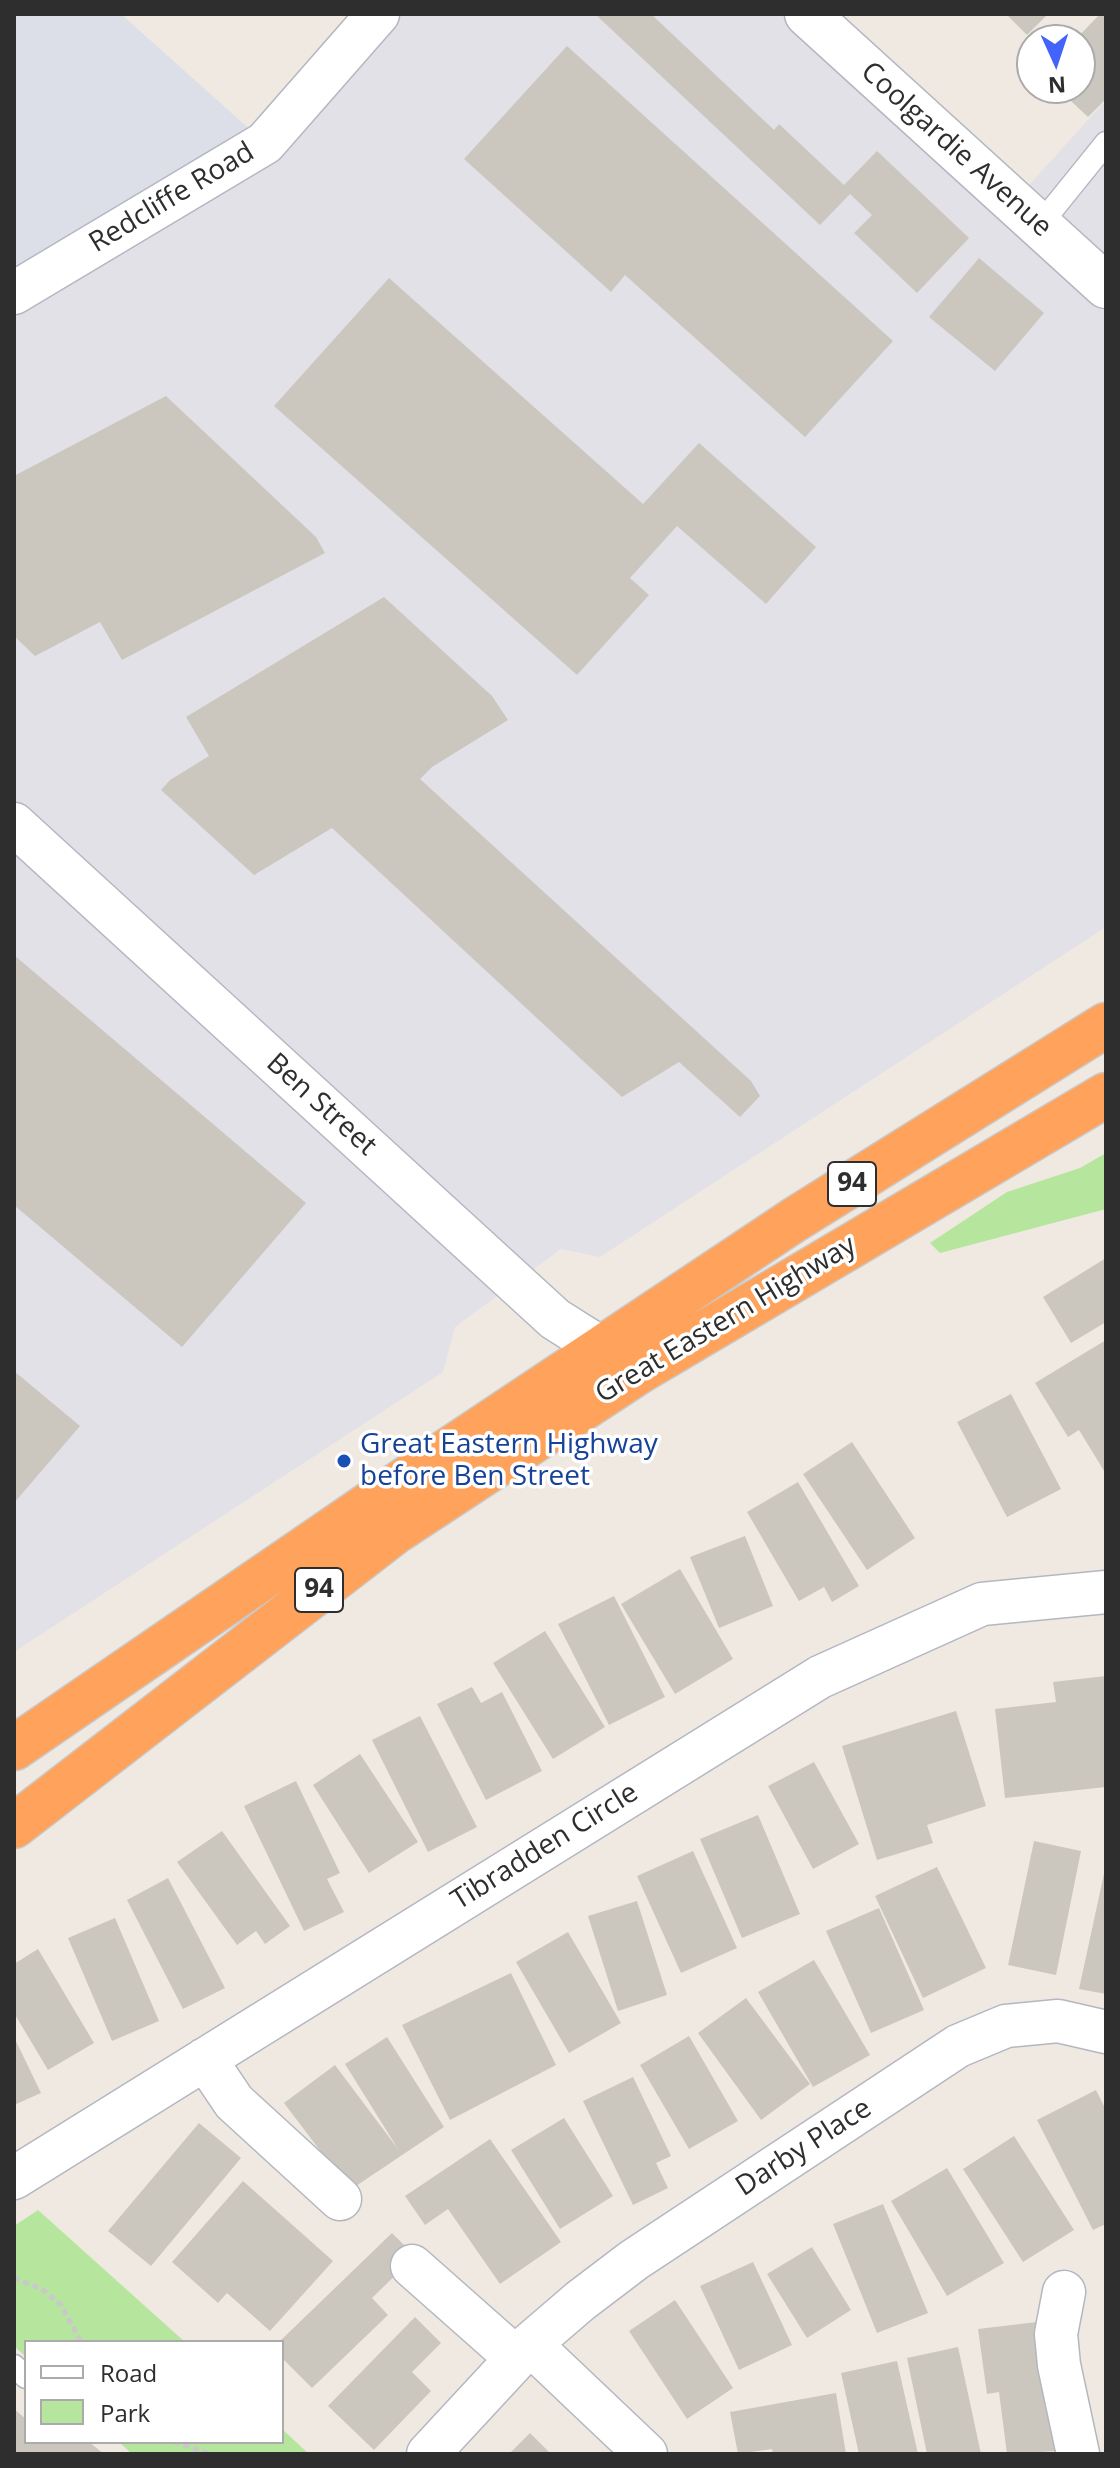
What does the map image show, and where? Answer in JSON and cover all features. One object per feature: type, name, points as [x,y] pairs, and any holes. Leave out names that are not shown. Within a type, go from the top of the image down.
[{"type":"highway","name":"Great Eastern Highway","points":[[14,1748],[794,1220],[1106,1025]]},
{"type":"highway","name":"Great Eastern Highway","points":[[14,1826],[396,1531],[638,1372],[1106,1095]]},
{"type":"street","name":"Redcliffe Road","points":[[14,293],[265,143],[378,14]]},
{"type":"street","name":"Coolgardie Avenue","points":[[807,14],[1106,286]]},
{"type":"street","name":"Ben Street","points":[[14,824],[555,1319],[638,1372]]},
{"type":"street","name":"Tibradden Circle","points":[[14,2178],[820,1677],[982,1604],[1106,1592]]},
{"type":"street","name":"Darby Place","points":[[523,2351],[634,2260],[958,2046],[1006,2026],[1058,2021],[1106,2032]]},
{"type":"street","points":[[205,2059],[234,2102],[340,2199]]},
{"type":"street","points":[[412,2266],[523,2351],[646,2454]]},
{"type":"street","points":[[1064,2292],[1056,2334],[1059,2365],[1078,2454]]},
{"type":"street","points":[[428,2454],[523,2351]]},
{"type":"lane","points":[[1039,226],[1106,143]]},
{"type":"path","points":[[14,2278],[42,2289],[61,2305],[80,2340]]},
{"type":"path","points":[[180,2444],[211,2454]]},
{"type":"shaded area","points":[[14,14],[121,14],[265,143],[14,292]]},
{"type":"shaded area","points":[[371,14],[807,14],[1013,203],[1106,100],[1106,927],[600,1257],[561,1249],[455,1327],[443,1372],[14,1652],[14,292],[265,143]]},
{"type":"green space","points":[[1106,1153],[1106,1209],[940,1253],[930,1243],[1007,1192],[1080,1168]]},
{"type":"green space","points":[[38,2210],[183,2340],[24,2340],[24,2355],[14,2346],[14,2226]]},
{"type":"green space","points":[[284,2431],[309,2454],[132,2454],[121,2444],[284,2444]]},
{"type":"building","points":[[595,14],[651,14],[774,130],[779,124],[844,185],[877,151],[969,238],[917,293],[854,233],[872,215],[850,194],[820,225]]},
{"type":"building","points":[[1006,14],[1048,14],[1038,24],[1016,24]]},
{"type":"building","points":[[1100,14],[1106,14],[1106,99],[1088,117],[1074,104],[1096,104],[1096,24],[1090,24]]},
{"type":"building","points":[[567,46],[893,341],[805,437],[625,275],[611,292],[464,159]]},
{"type":"building","points":[[979,258],[1044,313],[995,371],[929,317]]},
{"type":"building","points":[[389,278],[643,504],[699,443],[816,547],[766,604],[677,526],[630,578],[649,595],[577,675],[274,406]]},
{"type":"building","points":[[166,396],[316,537],[325,553],[122,660],[100,622],[35,656],[14,636],[14,476]]},
{"type":"building","points":[[384,597],[492,696],[508,720],[432,767],[420,779],[751,1081],[760,1096],[740,1117],[679,1062],[622,1097],[332,828],[254,875],[161,790],[170,780],[209,756],[186,717]]},
{"type":"building","points":[[14,955],[306,1203],[182,1347],[14,1205]]},
{"type":"building","points":[[1106,1258],[1106,1322],[1071,1343],[1043,1297]]},
{"type":"building","points":[[1106,1340],[1106,1474],[1079,1430],[1068,1437],[1035,1383]]},
{"type":"building","points":[[14,1371],[80,1426],[14,1503]]},
{"type":"building","points":[[1011,1394],[1061,1489],[1007,1517],[957,1422]]},
{"type":"building","points":[[852,1442],[915,1538],[867,1570],[803,1474]]},
{"type":"building","points":[[798,1482],[859,1586],[832,1602],[824,1587],[799,1601],[747,1512]]},
{"type":"building","points":[[745,1536],[773,1606],[719,1628],[690,1557]]},
{"type":"building","points":[[680,1569],[733,1659],[675,1694],[621,1604]]},
{"type":"building","points":[[614,1596],[665,1697],[609,1725],[558,1624]]},
{"type":"building","points":[[545,1631],[605,1727],[553,1759],[493,1663]]},
{"type":"building","points":[[1106,1676],[1106,1787],[1005,1798],[995,1709],[1056,1702],[1053,1682]]},
{"type":"building","points":[[472,1687],[481,1703],[502,1692],[542,1771],[486,1800],[437,1704]]},
{"type":"building","points":[[956,1711],[986,1806],[927,1825],[933,1843],[877,1860],[842,1746]]},
{"type":"building","points":[[420,1716],[477,1827],[428,1852],[372,1740]]},
{"type":"building","points":[[360,1754],[418,1842],[369,1873],[313,1785]]},
{"type":"building","points":[[814,1762],[859,1844],[813,1869],[768,1786]]},
{"type":"building","points":[[296,1781],[340,1873],[327,1879],[344,1912],[304,1931],[244,1806]]},
{"type":"building","points":[[758,1815],[800,1914],[742,1938],[700,1839]]},
{"type":"building","points":[[222,1831],[290,1926],[265,1944],[256,1931],[237,1945],[177,1862]]},
{"type":"building","points":[[1034,1841],[1081,1851],[1056,1975],[1008,1965]]},
{"type":"building","points":[[693,1851],[737,1948],[681,1973],[637,1876]]},
{"type":"building","points":[[937,1867],[986,1968],[923,1998],[875,1896]]},
{"type":"building","points":[[1106,1869],[1106,1994],[1079,1989]]},
{"type":"building","points":[[168,1878],[225,1988],[183,2009],[127,1900]]},
{"type":"building","points":[[637,1901],[667,1995],[618,2011],[588,1916]]},
{"type":"building","points":[[879,1908],[924,2010],[871,2033],[826,1931]]},
{"type":"building","points":[[115,1918],[159,2021],[112,2041],[68,1938]]},
{"type":"building","points":[[568,1932],[621,2023],[569,2053],[516,1962]]},
{"type":"building","points":[[38,1949],[94,2043],[48,2070],[14,2013],[14,1964]]},
{"type":"building","points":[[814,1960],[870,2055],[813,2087],[758,1992]]},
{"type":"building","points":[[511,1973],[556,2065],[450,2120],[402,2025]]},
{"type":"building","points":[[746,1998],[810,2084],[761,2120],[698,2033]]},
{"type":"building","points":[[689,2036],[738,2121],[689,2149],[640,2065]]},
{"type":"building","points":[[14,2037],[41,2093],[14,2105]]},
{"type":"building","points":[[387,2037],[444,2127],[350,2190],[284,2103],[335,2065],[398,2149],[345,2064]]},
{"type":"building","points":[[633,2077],[671,2156],[656,2163],[668,2188],[633,2205],[583,2101]]},
{"type":"building","points":[[1096,2090],[1106,2110],[1106,2224],[1093,2230],[1037,2120]]},
{"type":"building","points":[[564,2118],[613,2196],[560,2229],[511,2150]]},
{"type":"building","points":[[199,2123],[241,2158],[151,2266],[108,2231]]},
{"type":"building","points":[[1014,2136],[1074,2230],[1023,2262],[963,2169]]},
{"type":"building","points":[[490,2139],[561,2242],[500,2284],[448,2209],[425,2225],[405,2196]]},
{"type":"building","points":[[947,2168],[1004,2263],[947,2296],[891,2201]]},
{"type":"building","points":[[243,2181],[333,2261],[270,2331],[227,2293],[218,2303],[172,2262]]},
{"type":"building","points":[[883,2204],[928,2313],[877,2333],[833,2224]]},
{"type":"building","points":[[392,2233],[415,2256],[372,2298],[388,2315],[312,2388],[284,2360],[284,2340],[281,2340]]},
{"type":"building","points":[[812,2247],[851,2310],[807,2338],[767,2274]]},
{"type":"building","points":[[753,2262],[792,2345],[739,2370],[700,2286]]},
{"type":"building","points":[[675,2300],[733,2388],[687,2419],[629,2331]]},
{"type":"building","points":[[415,2317],[441,2343],[412,2372],[431,2391],[374,2450],[328,2406]]},
{"type":"building","points":[[1037,2322],[1055,2451],[1007,2454],[999,2392],[987,2394],[978,2329]]},
{"type":"building","points":[[958,2347],[981,2454],[927,2454],[907,2358]]},
{"type":"building","points":[[897,2361],[918,2454],[859,2454],[841,2373]]},
{"type":"building","points":[[836,2393],[846,2454],[773,2454],[772,2449],[738,2454],[730,2412]]},
{"type":"building","points":[[14,2409],[24,2417],[24,2444],[92,2444],[104,2454],[14,2454]]},
{"type":"building","points":[[530,2433],[551,2454],[509,2454]]},
{"type":"place","name":"Great Eastern Highway before Ben Street","points":[[344,1461]]}]
